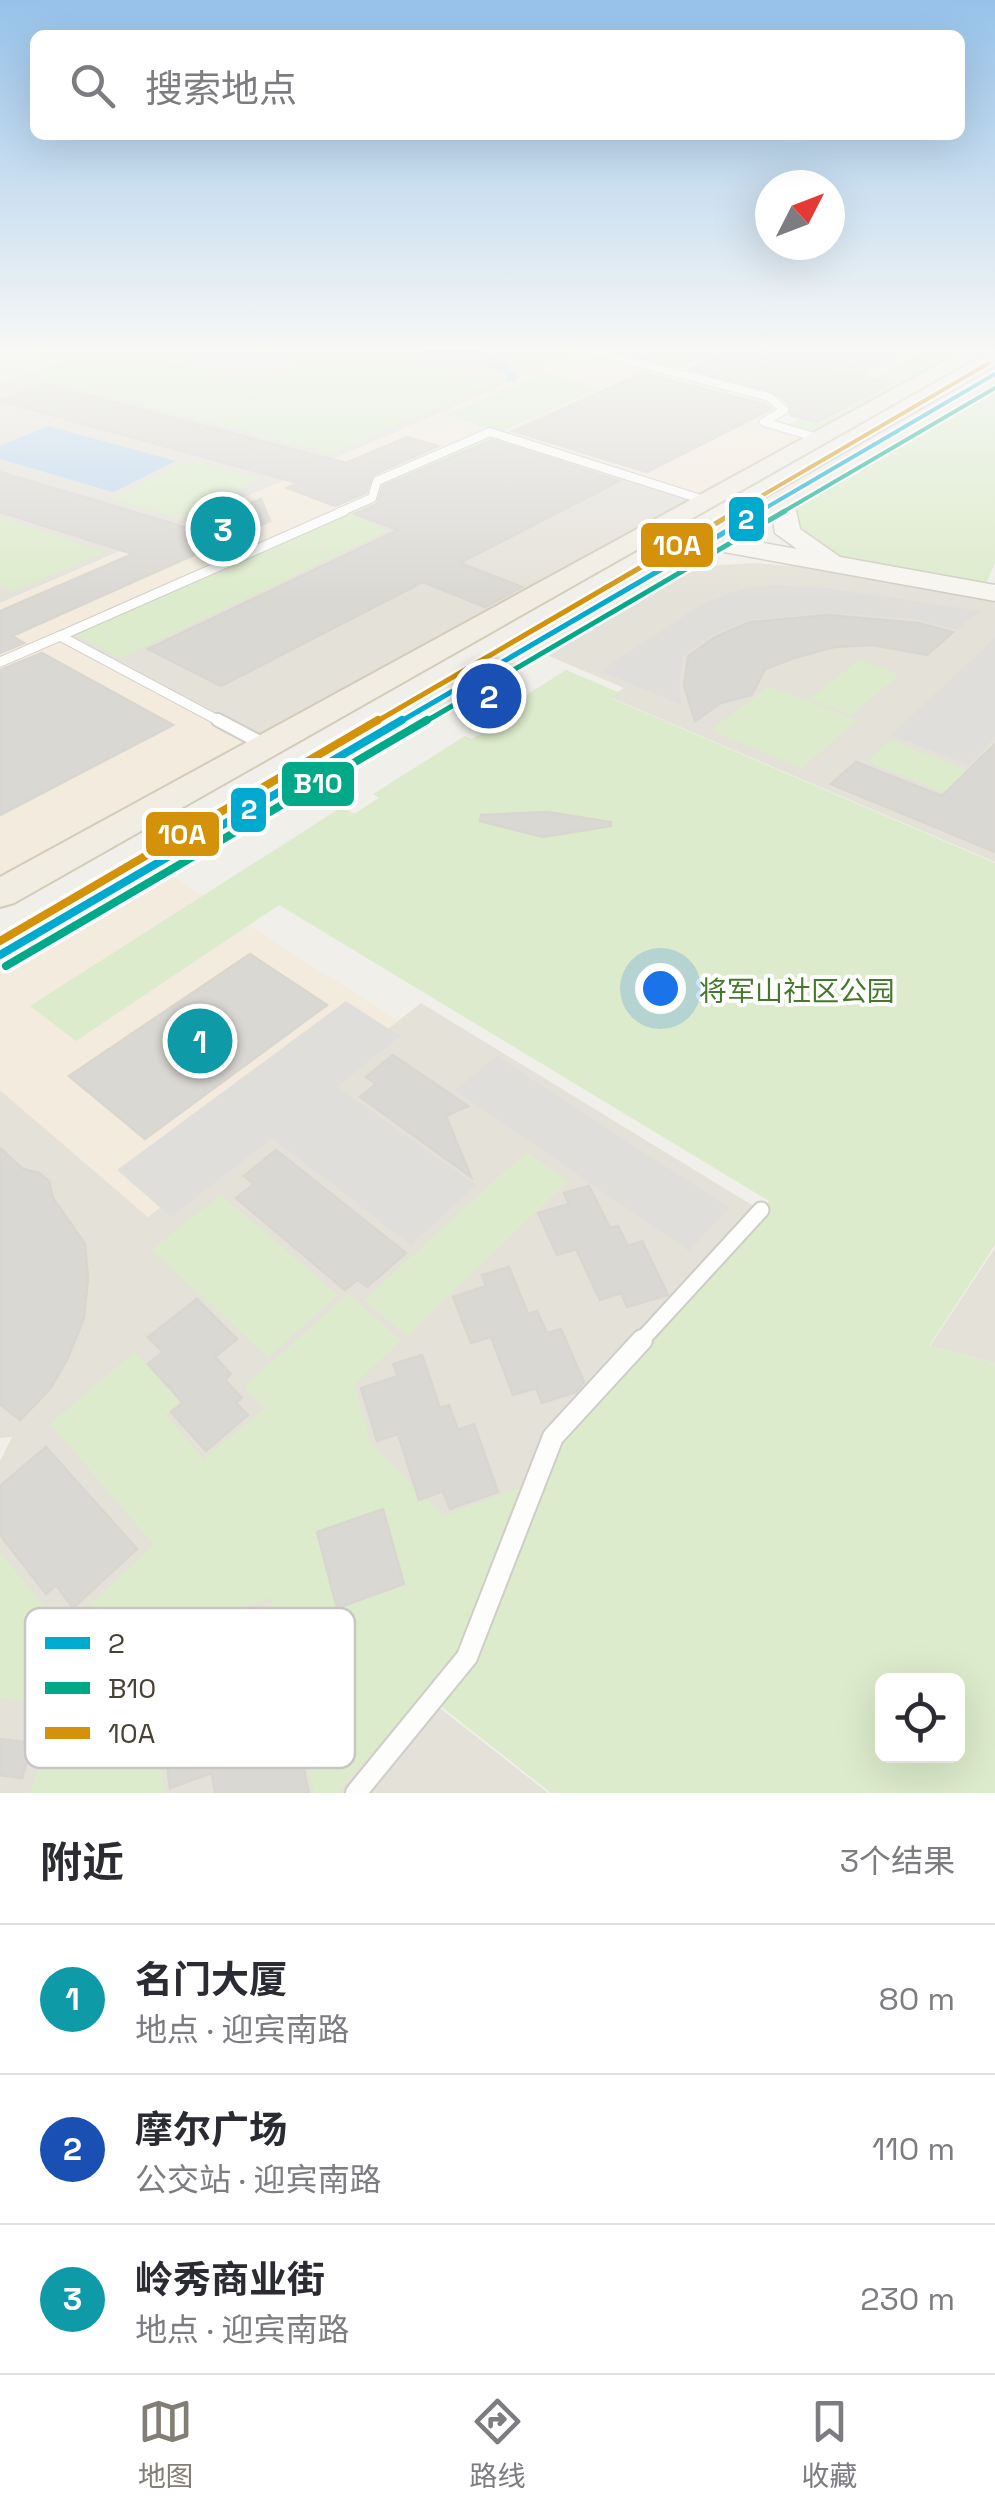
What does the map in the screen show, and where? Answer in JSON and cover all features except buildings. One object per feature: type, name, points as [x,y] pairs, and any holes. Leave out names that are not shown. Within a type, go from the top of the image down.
[{"type":"main road","points":[[0,894],[832,434]]},
{"type":"main road","points":[[0,955],[895,434]]},
{"type":"main road","points":[[782,501],[788,533],[822,556],[878,571]]},
{"type":"main road","points":[[652,531],[995,594]]},
{"type":"main road","points":[[664,569],[753,562],[878,571]]},
{"type":"lane","points":[[0,662],[372,498],[377,481],[486,434]]},
{"type":"lane","points":[[495,434],[707,501]]},
{"type":"lane","points":[[804,434],[822,439]]},
{"type":"lane","points":[[60,636],[266,746]]},
{"type":"lane","points":[[356,1793],[467,1657],[553,1437],[761,1210]]},
{"type":"shaded area","points":[[0,434],[392,434],[0,603]]},
{"type":"shaded area","points":[[393,434],[482,434],[374,481],[369,498],[0,659],[0,604]]},
{"type":"shaded area","points":[[492,434],[706,501],[266,744],[63,636],[379,482]]},
{"type":"shaded area","points":[[496,434],[803,434],[820,439],[707,501]]},
{"type":"shaded area","points":[[753,563],[878,572],[995,595],[995,862],[610,697],[624,688],[530,648],[666,569]]},
{"type":"shaded area","points":[[748,587],[827,588],[980,611],[957,630],[915,619],[829,613],[747,620],[711,636],[683,656],[679,687],[682,705],[601,671],[702,604]]},
{"type":"shaded area","points":[[60,637],[262,745],[0,891],[0,663]]},
{"type":"shaded area","points":[[995,638],[995,737],[969,765],[891,735]]},
{"type":"shaded area","points":[[155,865],[398,1021],[148,1217],[0,1090],[0,956]]},
{"type":"shaded area","points":[[346,1001],[400,1036],[337,1087],[476,1185],[411,1245],[272,1138],[171,1217],[117,1170]]},
{"type":"shaded area","points":[[421,1003],[760,1210],[467,1656],[431,1701],[548,1793],[0,1793],[0,1461],[12,1437],[0,1438],[0,1090],[148,1217]]},
{"type":"shaded area","points":[[497,1056],[729,1208],[689,1251],[455,1090]]},
{"type":"shaded area","points":[[995,1248],[995,1363],[930,1346]]},
{"type":"green space","points":[[253,434],[378,434],[331,454]]},
{"type":"green space","points":[[897,434],[995,434],[995,563],[983,591],[823,555],[789,533],[784,501]]},
{"type":"green space","points":[[490,436],[519,445],[359,518],[387,531],[121,658],[74,634],[380,498],[386,482]]},
{"type":"green space","points":[[191,459],[260,478],[183,519],[111,499]]},
{"type":"green space","points":[[0,517],[105,552],[14,591],[0,586]]},
{"type":"green space","points":[[859,660],[900,675],[851,715],[809,699]]},
{"type":"green space","name":"将军山社区公园","points":[[566,670],[618,692],[611,698],[995,863],[995,1245],[929,1346],[995,1363],[995,1793],[551,1793],[433,1700],[469,1657],[554,1437],[769,1201],[279,905],[76,1041],[30,1006],[342,807],[354,814],[379,798],[373,794],[465,736],[472,739],[494,725],[487,720]]},
{"type":"green space","points":[[769,686],[857,720],[802,768],[711,730]]},
{"type":"green space","points":[[890,740],[995,781],[995,813],[867,761]]},
{"type":"green space","points":[[526,1152],[568,1181],[407,1336],[364,1300]]},
{"type":"green space","points":[[221,1195],[338,1295],[268,1357],[151,1250]]},
{"type":"green space","points":[[348,1294],[401,1340],[354,1385],[371,1444],[444,1516],[522,1487],[458,1651],[338,1793],[314,1793],[308,1768],[355,1768],[355,1608],[272,1608],[270,1598],[241,1608],[87,1608],[154,1545],[50,1424],[134,1352],[180,1402],[165,1415],[204,1459],[265,1408],[244,1387]]},
{"type":"green space","points":[[0,1553],[46,1608],[25,1608],[25,1702],[0,1698]]},
{"type":"green space","points":[[38,1768],[160,1768],[165,1793],[30,1793]]},
{"type":"water","points":[[30,434],[76,434],[176,461],[113,492],[0,459],[0,446]]},
{"type":"transit line","name":"10A","points":[[0,941],[868,434]]},
{"type":"transit line","name":"2","points":[[0,955],[893,434]]},
{"type":"transit line","name":"B10","points":[[6,966],[917,434]]},
{"type":"place","name":"岭秀商业街","points":[[223,529]]},
{"type":"place","name":"摩尔广场","points":[[489,696]]},
{"type":"place","name":"名门大厦","points":[[200,1041]]}]
